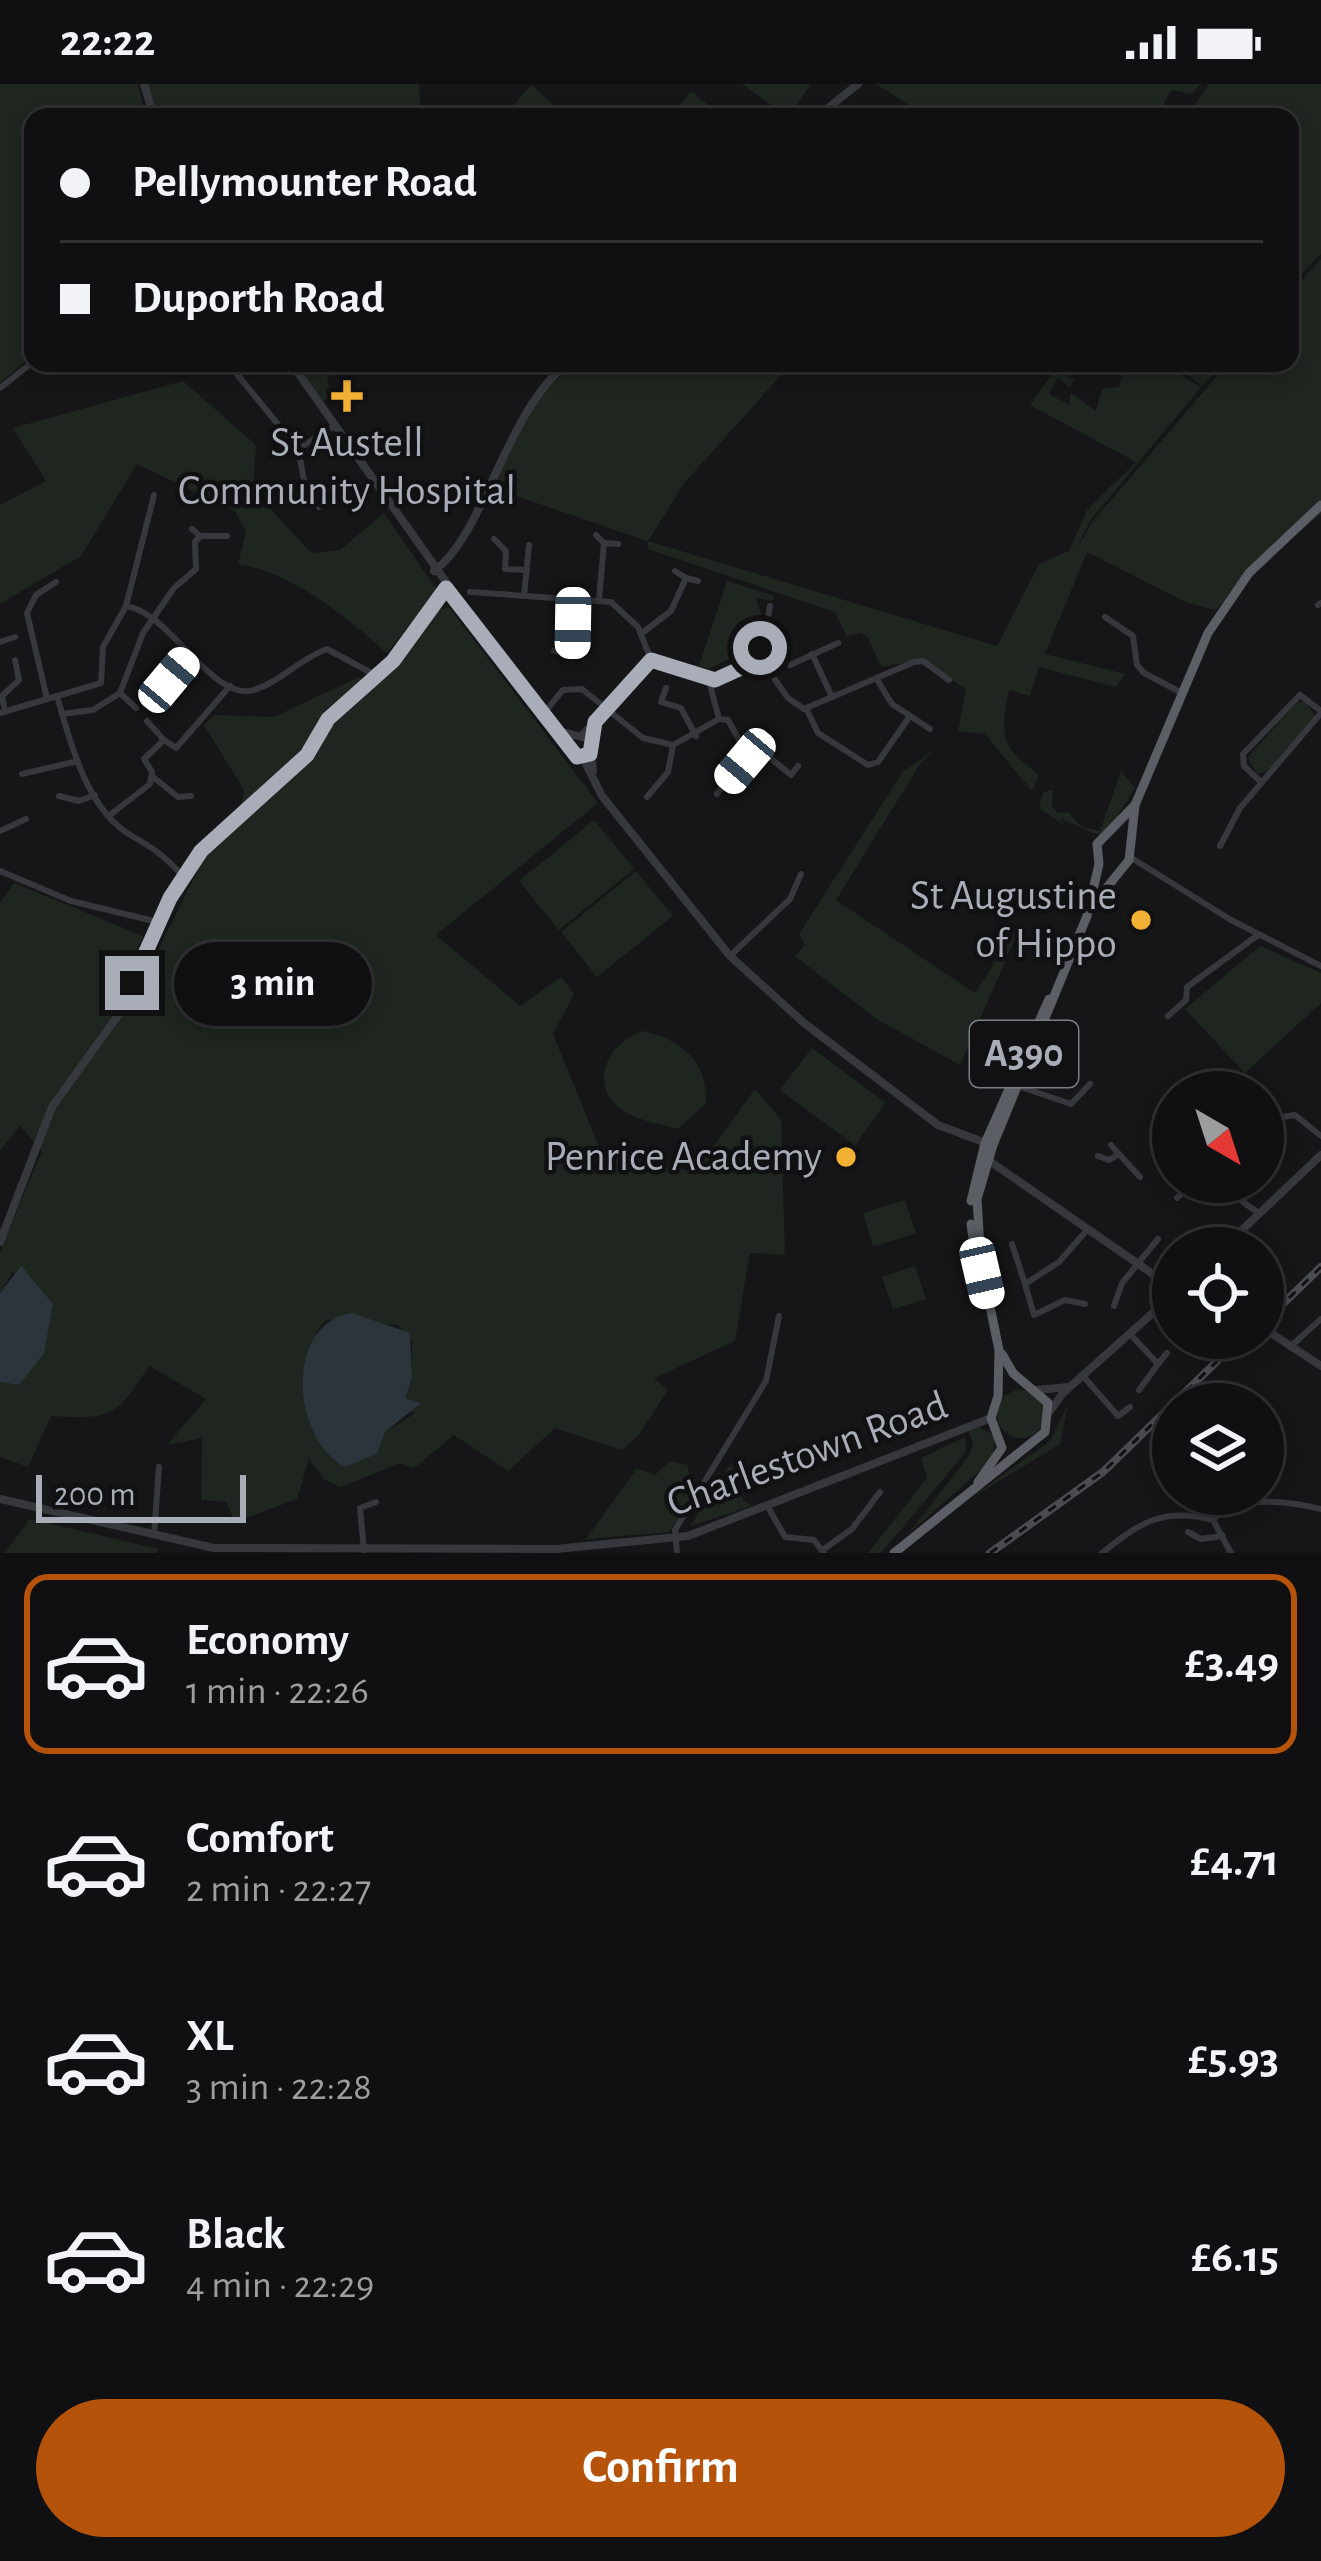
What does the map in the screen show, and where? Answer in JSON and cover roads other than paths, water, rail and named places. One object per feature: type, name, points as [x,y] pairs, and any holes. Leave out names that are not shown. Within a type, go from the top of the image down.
[{"type":"highway","name":"A390","points":[[1087,916],[1130,857],[1136,806],[1182,693],[1226,605],[1249,573],[1321,505]]},
{"type":"highway","name":"A390","points":[[994,1329],[975,1216],[989,1144],[1018,1086],[1087,916],[1099,864],[1097,844],[1136,806]]},
{"type":"highway","points":[[1112,834],[1129,844]]},
{"type":"highway","points":[[1099,864],[1117,870]]},
{"type":"highway","name":"A390","points":[[991,1418],[998,1396],[999,1350],[972,1248],[971,1202],[989,1144],[1066,967]]},
{"type":"highway","name":"A390","points":[[999,1350],[1013,1373],[1035,1389],[1050,1411]]},
{"type":"highway","points":[[998,1396],[1014,1386],[1035,1389]]},
{"type":"highway","points":[[894,1553],[1045,1432],[1050,1411]]},
{"type":"highway","points":[[978,1482],[999,1457],[1001,1437],[991,1418]]},
{"type":"highway","points":[[1001,1437],[1018,1444],[1034,1441]]},
{"type":"street","points":[[828,108],[858,84]]},
{"type":"street","points":[[0,388],[24,369]]},
{"type":"street","points":[[235,372],[298,449],[305,485],[319,507]]},
{"type":"street","points":[[297,372],[446,588],[730,956],[804,1023],[938,1125],[989,1144]]},
{"type":"street","points":[[434,571],[457,546],[511,436],[561,372]]},
{"type":"street","points":[[298,449],[334,426]]},
{"type":"street","points":[[15,660],[19,680],[2,696],[2,712],[101,683],[103,647],[126,606],[154,495]]},
{"type":"street","points":[[192,530],[200,536],[227,536]]},
{"type":"street","points":[[596,535],[604,543],[618,544]]},
{"type":"street","points":[[62,714],[93,710],[120,693],[152,619],[196,568],[195,542],[200,536]]},
{"type":"street","points":[[494,539],[506,551],[505,569],[527,570]]},
{"type":"street","points":[[598,599],[604,543]]},
{"type":"street","points":[[524,596],[529,545]]},
{"type":"street","points":[[675,571],[698,581]]},
{"type":"street","points":[[642,633],[676,604],[686,578]]},
{"type":"street","points":[[46,700],[27,613],[36,595],[56,582]]},
{"type":"street","points":[[0,1242],[52,1108],[119,1013],[183,876],[224,827],[307,755],[328,719],[377,676],[446,588]]},
{"type":"street","points":[[470,592],[598,599],[619,606],[642,633],[651,660]]},
{"type":"street","points":[[572,652],[574,598]]},
{"type":"street","points":[[126,606],[152,619],[230,686],[258,689],[327,649],[377,676]]},
{"type":"street","points":[[770,606],[761,659],[788,698],[806,708],[818,733],[868,765],[878,762],[910,716]]},
{"type":"street","points":[[1105,617],[1132,636],[1137,665],[1144,673],[1182,693]]},
{"type":"street","points":[[0,642],[15,637]]},
{"type":"street","points":[[790,665],[838,643]]},
{"type":"street","points":[[554,651],[582,653]]},
{"type":"street","points":[[152,686],[162,674],[169,680],[190,653]]},
{"type":"street","points":[[812,655],[832,697]]},
{"type":"street","points":[[651,660],[715,680],[761,659]]},
{"type":"street","points":[[570,748],[651,660]]},
{"type":"street","points":[[806,708],[918,661],[950,680]]},
{"type":"street","points":[[708,677],[719,719]]},
{"type":"street","points":[[876,678],[892,704],[930,729]]},
{"type":"street","points":[[147,721],[176,748],[230,686]]},
{"type":"street","points":[[665,688],[661,702],[681,708],[696,736]]},
{"type":"street","points":[[548,708],[563,690],[582,689],[643,738],[673,746],[719,719],[728,720],[747,754]]},
{"type":"street","points":[[120,693],[136,708]]},
{"type":"street","points":[[1220,846],[1262,783],[1321,712],[1300,695],[1244,754],[1244,766],[1262,783]]},
{"type":"street","points":[[57,696],[95,795],[132,836],[149,840],[183,876]]},
{"type":"street","points":[[577,757],[587,756],[595,722]]},
{"type":"street","points":[[557,730],[591,744]]},
{"type":"street","points":[[164,740],[144,759],[153,777],[178,796],[190,796]]},
{"type":"street","points":[[591,744],[594,778]]},
{"type":"street","points":[[646,797],[668,772],[673,746]]},
{"type":"street","points":[[717,794],[747,754],[763,752],[791,775],[798,766]]},
{"type":"street","points":[[22,774],[79,761]]},
{"type":"street","points":[[110,815],[153,777]]},
{"type":"street","points":[[59,796],[79,801],[95,795]]},
{"type":"street","points":[[0,831],[26,819]]},
{"type":"street","points":[[1130,857],[1258,935],[1321,966]]},
{"type":"street","points":[[0,871],[71,901],[158,922]]},
{"type":"street","points":[[730,956],[790,899],[801,874]]},
{"type":"street","points":[[1168,1016],[1186,1000],[1187,987],[1258,935]]},
{"type":"street","points":[[1018,1086],[1071,1104],[1090,1084]]},
{"type":"street","points":[[1284,1118],[1298,1116],[1321,1136]]},
{"type":"street","points":[[1111,1145],[1140,1177]]},
{"type":"street","points":[[1098,1156],[1109,1160],[1119,1154]]},
{"type":"street","points":[[1246,1227],[1321,1156]]},
{"type":"street","points":[[988,1160],[1152,1276]]},
{"type":"street","points":[[1238,1203],[1260,1214]]},
{"type":"street","points":[[1025,1284],[1059,1262],[1087,1230]]},
{"type":"street","points":[[1012,1244],[1034,1315],[1065,1300],[1085,1304]]},
{"type":"street","points":[[1114,1306],[1135,1264],[1152,1246]]},
{"type":"street","points":[[1050,1411],[1152,1312]]},
{"type":"street","points":[[677,1553],[675,1537],[766,1381],[779,1316]]},
{"type":"street","points":[[1290,1347],[1321,1319]]},
{"type":"street","points":[[1130,1334],[1158,1364]]},
{"type":"street","points":[[1284,1342],[1321,1366]]},
{"type":"street","points":[[1138,1390],[1162,1359]]},
{"type":"street","points":[[1084,1378],[1118,1416],[1130,1407]]},
{"type":"street","points":[[1035,1389],[1070,1387]]},
{"type":"street","name":"Charlestown Road","points":[[0,1499],[214,1551],[407,1552],[634,1541],[675,1537],[768,1507],[991,1418]]},
{"type":"street","points":[[154,1537],[159,1467]]},
{"type":"street","points":[[768,1507],[785,1537],[814,1540],[824,1551],[852,1528],[880,1492]]},
{"type":"street","points":[[364,1551],[360,1508],[376,1502]]},
{"type":"street","points":[[1284,1504],[1321,1509]]},
{"type":"street","points":[[1102,1553],[1162,1513],[1213,1520],[1219,1515]]},
{"type":"street","points":[[1213,1520],[1232,1553]]},
{"type":"street","points":[[1188,1532],[1201,1539],[1223,1536]]},
{"type":"street","points":[[632,1553],[634,1541]]},
{"type":"railway","points":[[1284,1303],[1321,1267]]},
{"type":"railway","points":[[1195,1383],[1219,1359]]},
{"type":"railway","points":[[990,1553],[1103,1472],[1152,1424]]},
{"type":"place","name":"St Austell Community Hospital","points":[[347,396]]},
{"type":"place","name":"St Augustine of Hippo","points":[[1141,920]]},
{"type":"place","name":"Penrice Academy","points":[[846,1157]]}]
